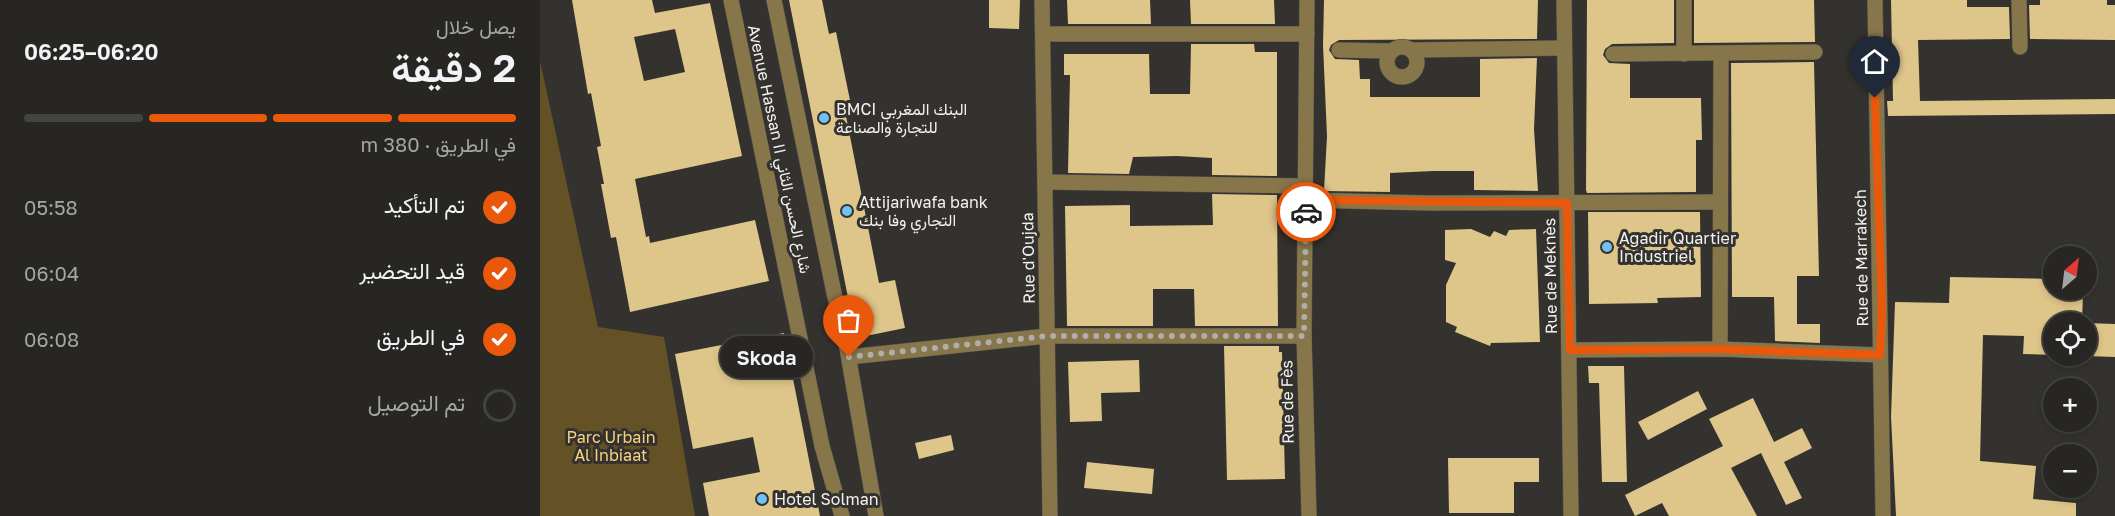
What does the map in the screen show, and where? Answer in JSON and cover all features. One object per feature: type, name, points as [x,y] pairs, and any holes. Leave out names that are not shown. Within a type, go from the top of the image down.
[{"type":"street","name":"Avenue Hassan II شارع الحسن الثاني","points":[[731,0],[822,446],[842,516]]},
{"type":"street","name":"Avenue Hassan II شارع الحسن الثاني","points":[[774,0],[849,357],[876,516]]},
{"type":"street","name":"Rue d'Oujda","points":[[1042,0],[1050,516]]},
{"type":"street","name":"Rue de Fès","points":[[1307,0],[1304,336],[1309,516]]},
{"type":"street","name":"Rue de Meknès","points":[[1564,0],[1571,516]]},
{"type":"street","points":[[1684,0],[1684,54]]},
{"type":"street","name":"Rue de Marrakech","points":[[1875,0],[1884,516]]},
{"type":"street","points":[[2019,0],[2020,47]]},
{"type":"street","points":[[1043,34],[1307,33]]},
{"type":"street","points":[[1340,50],[1391,51],[1402,46],[1413,50],[1564,48]]},
{"type":"street","points":[[1391,51],[1388,56],[1389,68],[1392,73],[1403,77],[1409,76],[1417,67],[1417,55],[1413,50]]},
{"type":"street","points":[[1613,54],[1815,52]]},
{"type":"street","points":[[1720,349],[1721,53]]},
{"type":"street","points":[[1045,182],[1567,203],[1720,202]]},
{"type":"street","points":[[849,357],[1047,336],[1304,336]]},
{"type":"street","points":[[1570,350],[1720,349],[1880,355]]},
{"type":"green space","name":"Parc Urbain Al Inbiaat","points":[[540,61],[598,327],[664,337],[695,516],[540,516]]},
{"type":"building","points":[[572,0],[652,0],[655,13],[710,3],[742,156],[635,179],[646,237],[649,236],[650,243],[755,220],[769,281],[630,312],[616,237],[611,238],[601,184],[604,184],[597,147],[601,146],[591,93],[588,94]],"holes":[[[675,29],[685,72],[644,81],[634,37]]]},
{"type":"building","points":[[789,0],[822,0],[829,34],[836,32],[852,110],[845,111],[879,283],[895,280],[905,328],[856,338]]},
{"type":"building","points":[[989,0],[1020,0],[1019,29],[989,28]]},
{"type":"building","points":[[1067,0],[1150,0],[1151,24],[1068,24]]},
{"type":"building","points":[[1190,0],[1274,0],[1275,24],[1191,24]]},
{"type":"building","points":[[1324,0],[1538,0],[1537,39],[1339,40],[1331,45],[1329,50],[1335,59],[1359,60],[1360,79],[1370,79],[1370,97],[1480,97],[1480,59],[1537,58],[1534,129],[1538,191],[1474,190],[1474,171],[1433,171],[1390,173],[1390,192],[1324,191],[1327,136],[1323,45]]},
{"type":"building","points":[[1587,0],[1674,0],[1674,43],[1612,44],[1605,49],[1603,55],[1609,63],[1630,64],[1630,98],[1701,98],[1702,140],[1696,140],[1696,192],[1587,193]]},
{"type":"building","points":[[1694,0],[1814,0],[1815,42],[1694,43]]},
{"type":"building","points":[[1891,0],[1967,0],[1967,7],[2009,7],[2010,39],[1918,40],[1920,101],[2115,99],[2115,114],[1888,116],[1887,101],[1893,101]]},
{"type":"building","points":[[2040,0],[2107,0],[2107,5],[2115,5],[2115,40],[2030,39],[2029,5],[2040,5]]},
{"type":"building","points":[[1191,44],[1254,44],[1255,52],[1277,52],[1277,176],[1212,175],[1212,158],[1177,156],[1133,157],[1129,174],[1068,173],[1070,75],[1064,75],[1064,54],[1149,54],[1150,94],[1190,94]]},
{"type":"building","points":[[1814,62],[1819,276],[1797,276],[1797,324],[1820,324],[1820,343],[1775,341],[1774,297],[1732,297],[1731,63]]},
{"type":"building","points":[[1212,194],[1277,195],[1278,326],[1195,326],[1194,289],[1153,289],[1153,326],[1067,326],[1065,206],[1130,205],[1130,226],[1213,225]]},
{"type":"building","points":[[1588,212],[1700,212],[1701,297],[1657,298],[1658,303],[1589,304]]},
{"type":"building","points":[[1471,229],[1490,237],[1494,231],[1506,236],[1509,230],[1536,229],[1540,342],[1491,343],[1490,346],[1455,332],[1457,327],[1446,322],[1446,285],[1456,263],[1445,260],[1445,230]]},
{"type":"building","points":[[1950,277],[2043,279],[2043,300],[2083,300],[2082,312],[2043,312],[2043,355],[2023,354],[2024,336],[1983,335],[1980,461],[2036,466],[2033,499],[2076,503],[2076,516],[1896,516],[1891,417],[1895,302],[1949,303]]},
{"type":"building","points":[[2097,323],[2115,324],[2115,357],[2097,356]]},
{"type":"building","points":[[784,333],[820,516],[709,516],[703,483],[760,472],[753,437],[693,449],[675,354]]},
{"type":"building","points":[[1224,346],[1279,346],[1279,352],[1282,352],[1285,479],[1227,480]]},
{"type":"building","points":[[1139,360],[1140,392],[1101,393],[1102,421],[1070,422],[1068,362]]},
{"type":"building","points":[[1588,366],[1624,366],[1627,482],[1602,482],[1599,383],[1589,383]]},
{"type":"building","points":[[1698,391],[1707,409],[1648,440],[1638,422]]},
{"type":"building","points":[[1753,398],[1774,442],[1802,428],[1812,448],[1784,462],[1802,498],[1786,505],[1761,453],[1731,468],[1757,516],[1669,516],[1662,503],[1635,516],[1625,495],[1723,446],[1709,419]]},
{"type":"building","points":[[951,435],[954,450],[919,459],[915,443]]},
{"type":"building","points":[[1448,458],[1539,458],[1539,482],[1514,482],[1514,513],[1449,513]]},
{"type":"building","points":[[1087,462],[1154,469],[1152,494],[1084,488]]},
{"type":"way so far","points":[[849,357],[1047,336],[1304,336],[1306,212]]},
{"type":"place","name":"BMCI البنك المغربي للتجارة والصناعة","points":[[824,118]]},
{"type":"place","name":"Attijariwafa bank التجاري وفا بنك","points":[[847,211]]},
{"type":"place","name":"Agadir Quartier Industriel","points":[[1607,247]]},
{"type":"place","name":"Skoda","points":[[849,357]]},
{"type":"place","name":"Hotel Solman","points":[[762,499]]},
{"type":"route","points":[[1306,212],[1306,200],[1567,203],[1570,350],[1720,349],[1880,355],[1882,308],[1875,98]]}]
